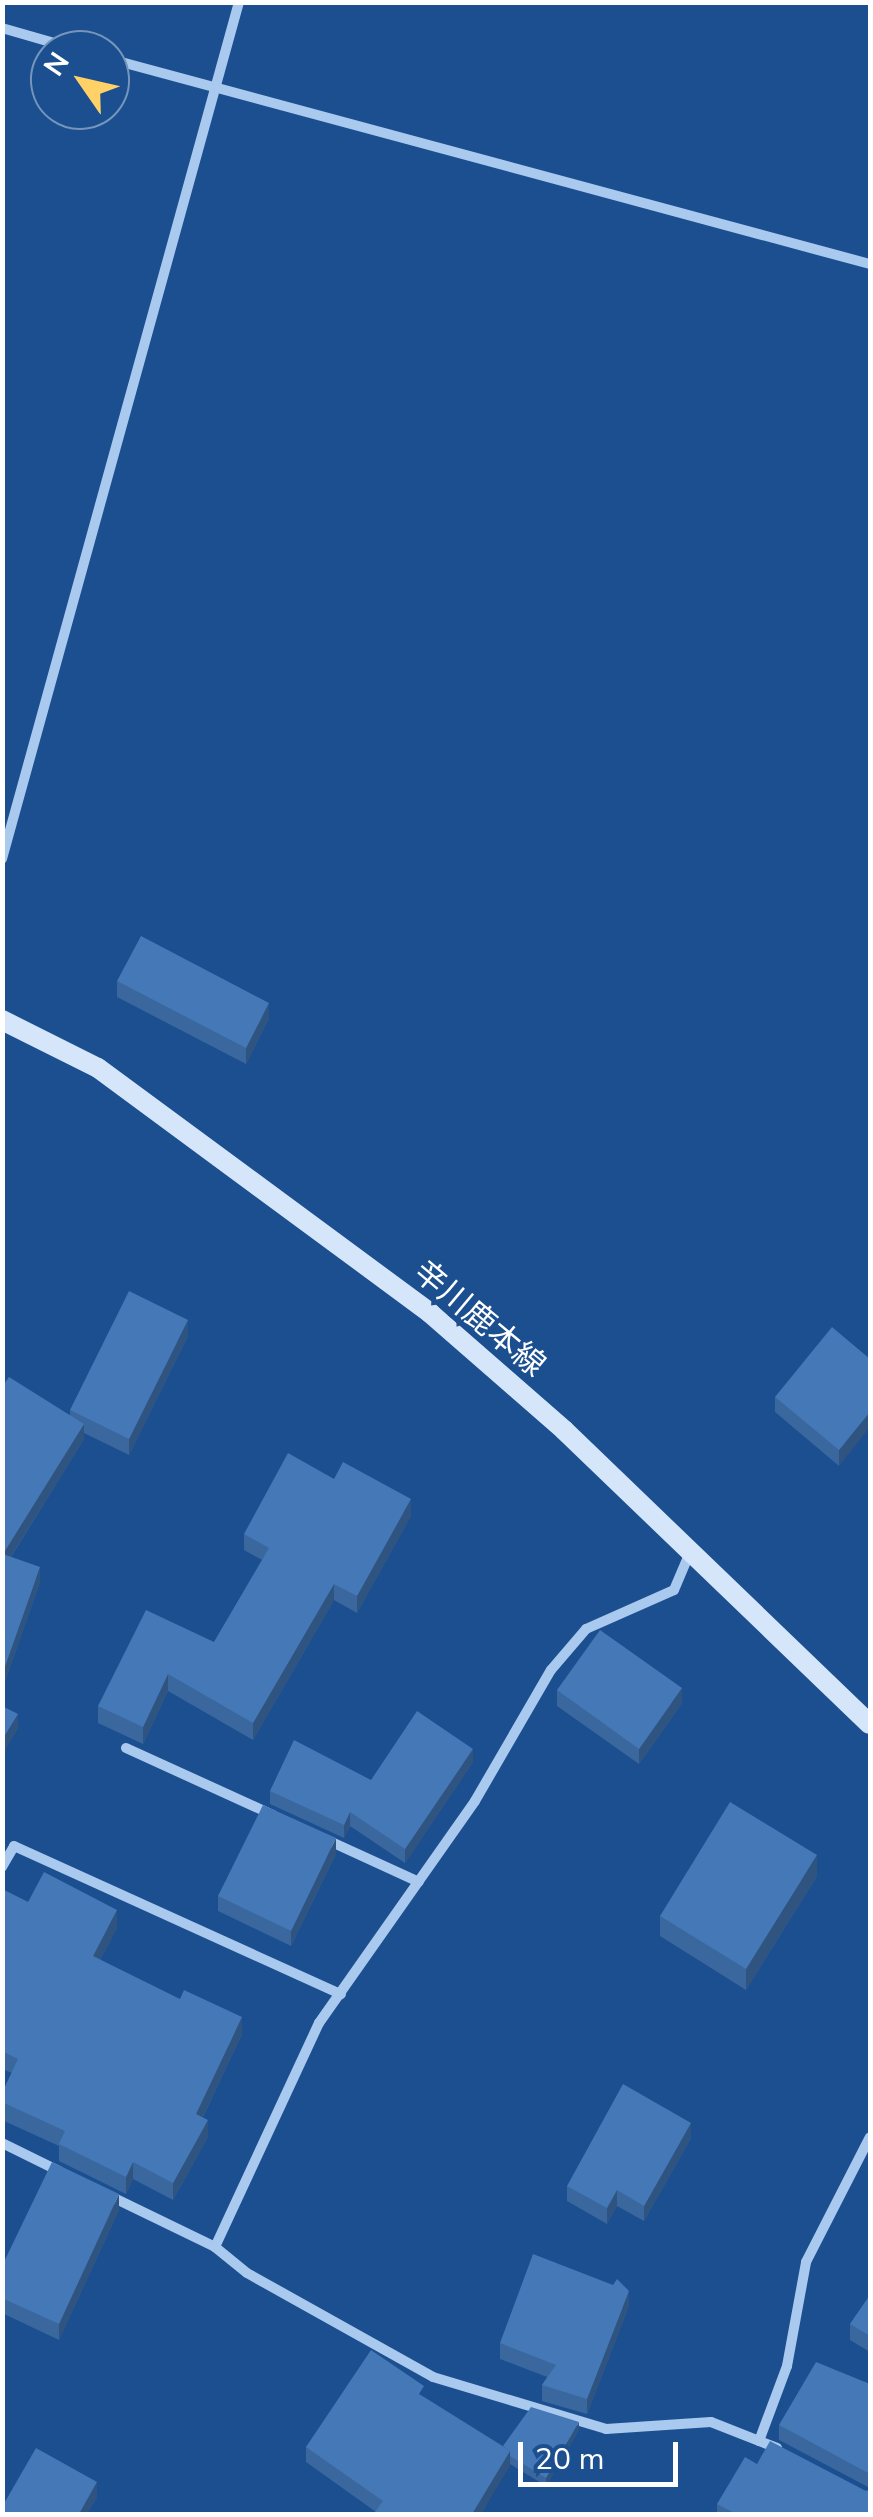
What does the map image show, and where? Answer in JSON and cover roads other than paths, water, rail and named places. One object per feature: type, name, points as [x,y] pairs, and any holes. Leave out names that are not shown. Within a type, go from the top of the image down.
[{"type":"main road","name":"辛川鹿本線","points":[[2,1020],[98,1068],[430,1313],[691,1550],[870,1724]]},
{"type":"street","points":[[2,859],[239,2]]},
{"type":"street","points":[[2,28],[30,36]]},
{"type":"street","points":[[130,66],[870,264]]},
{"type":"street","points":[[215,2247],[319,2023],[420,1882],[551,1670],[586,1629],[674,1590],[691,1550]]},
{"type":"street","points":[[126,1748],[281,1819]]},
{"type":"street","points":[[316,1835],[420,1882]]},
{"type":"street","points":[[2,1867],[14,1846],[341,1994]]},
{"type":"street","points":[[759,2441],[787,2366],[806,2262],[870,2137]]},
{"type":"street","points":[[2,2143],[73,2178]]},
{"type":"street","points":[[91,2186],[215,2247],[247,2273],[433,2378],[606,2428],[711,2422],[785,2452]]}]
